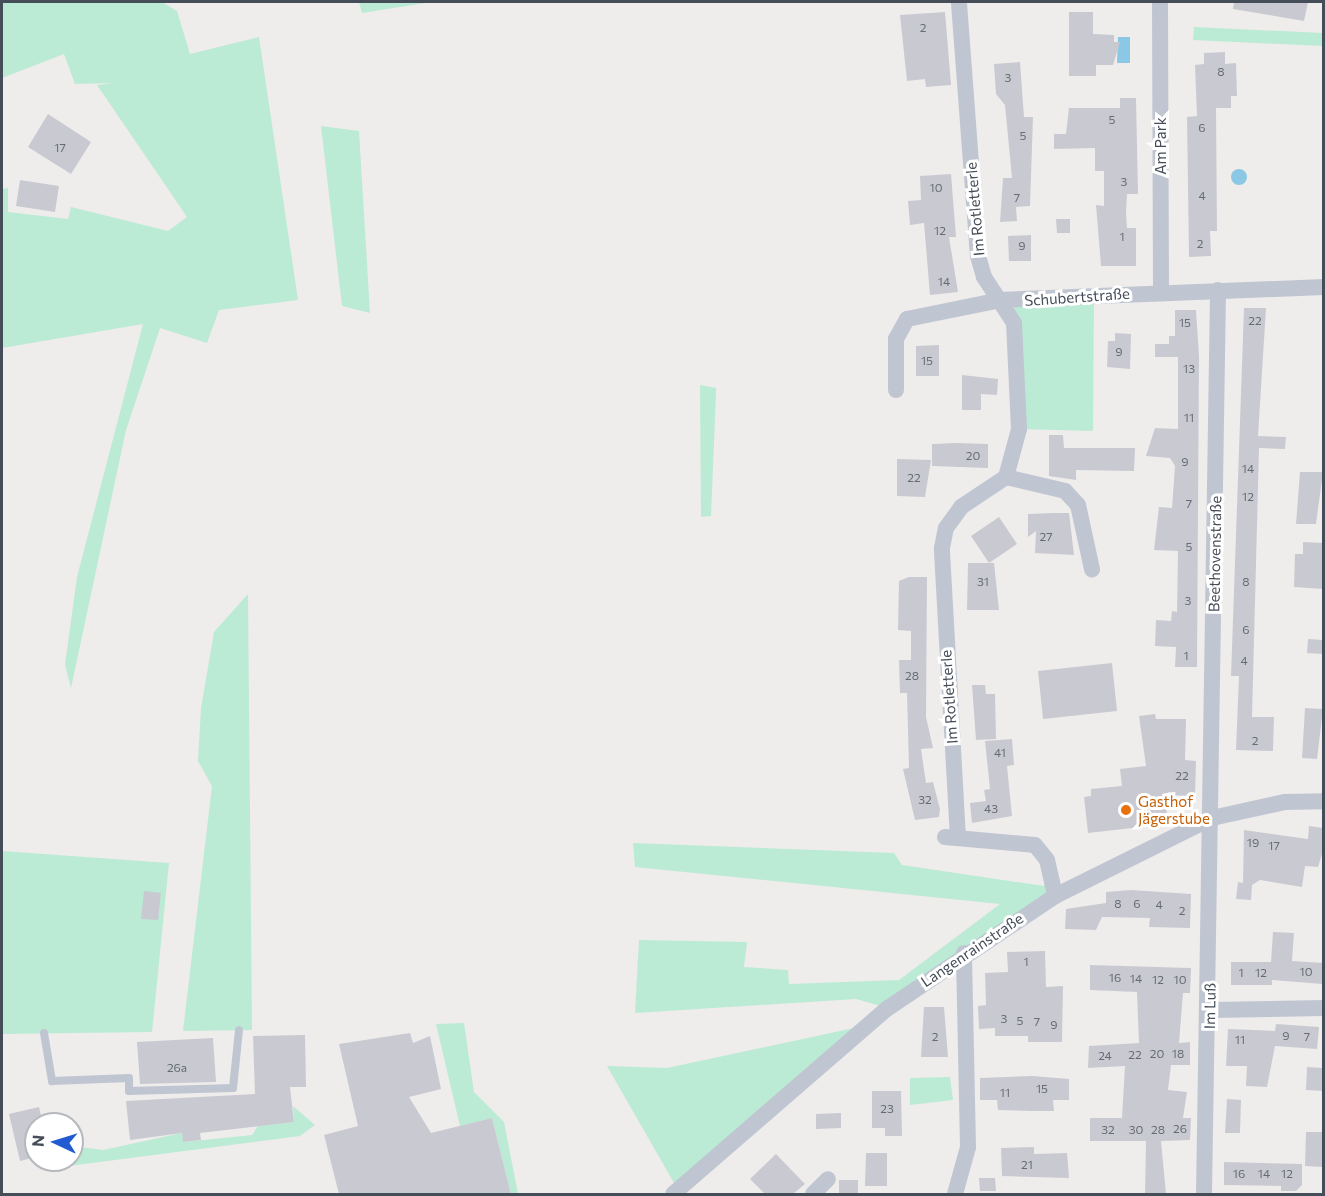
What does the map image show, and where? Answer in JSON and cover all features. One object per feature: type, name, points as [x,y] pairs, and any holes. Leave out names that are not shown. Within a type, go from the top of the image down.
[{"type":"street","name":"Im Rotletterle","points":[[959,2],[978,256],[1014,323],[1018,380],[1017,450],[1006,477],[961,507],[946,528],[942,548],[952,837],[1035,844],[1047,860],[1055,896]]},
{"type":"street","name":"Am Park","points":[[1160,2],[1161,291]]},
{"type":"street","name":"Schubertstraße","points":[[896,390],[896,339],[907,319],[1000,300],[1161,291],[1323,287]]},
{"type":"street","name":"Beethovenstraße","points":[[1212,818],[1218,290]]},
{"type":"street","points":[[1006,477],[1065,491],[1078,505],[1092,569]]},
{"type":"street","name":"Langenrainstraße","points":[[673,1194],[847,1040],[964,953],[1055,896],[1212,818],[1285,802],[1323,801]]},
{"type":"street","name":"Im Luß","points":[[1204,1194],[1210,1010],[1212,818]]},
{"type":"street","points":[[955,1194],[968,1147],[964,953]]},
{"type":"street","points":[[1210,1010],[1323,1008]]},
{"type":"street","points":[[813,1194],[828,1179]]},
{"type":"lane","points":[[44,1033],[52,1081],[129,1078],[129,1091],[234,1088],[239,1030]]},
{"type":"green space","points":[[2,2],[162,2],[177,11],[190,54],[259,37],[298,300],[219,310],[207,343],[160,328],[126,430],[71,688],[65,665],[77,577],[143,324],[2,348],[2,189],[8,188],[8,212],[68,219],[71,207],[168,231],[187,217],[97,85],[113,83],[75,84],[64,54],[2,78]]},
{"type":"green space","points":[[359,2],[425,2],[425,3],[362,13]]},
{"type":"green space","points":[[1194,27],[1323,33],[1323,46],[1193,40]]},
{"type":"green space","points":[[321,126],[359,131],[370,313],[342,306]]},
{"type":"green space","points":[[1094,296],[1093,431],[1019,429],[1008,312],[1022,301]]},
{"type":"green space","points":[[700,385],[716,388],[711,516],[701,517]]},
{"type":"green space","points":[[248,594],[252,1030],[183,1031],[212,786],[198,761],[201,708],[214,632]]},
{"type":"green space","points":[[945,837],[1035,845],[1047,860],[1055,896],[888,1008],[856,999],[635,1013],[639,940],[747,942],[744,967],[788,970],[789,984],[899,980],[1000,904],[635,867],[633,843],[894,853],[902,865],[1044,886],[1045,866],[1034,849]]},
{"type":"green space","points":[[2,851],[169,863],[152,1032],[2,1034]]},
{"type":"green space","points":[[464,1023],[474,1092],[504,1122],[518,1194],[511,1194],[492,1118],[460,1126],[436,1024]]},
{"type":"green space","points":[[854,1028],[678,1190],[607,1066],[667,1068]]},
{"type":"green space","points":[[950,1077],[953,1100],[910,1105],[910,1078]]},
{"type":"green space","points":[[293,1106],[315,1125],[300,1136],[84,1164],[84,1148],[103,1150],[182,1133],[184,1142],[252,1135],[258,1126],[294,1122]]},
{"type":"water","points":[[1118,37],[1130,37],[1130,63],[1117,63]]},
{"type":"water","points":[[1236,169],[1242,169],[1247,177],[1245,183],[1236,185],[1231,180],[1231,174]]},
{"type":"building","points":[[1234,2],[1308,2],[1304,21],[1233,9]]},
{"type":"building","points":[[945,12],[951,85],[926,87],[925,79],[907,81],[900,15]]},
{"type":"building","points":[[1069,12],[1093,12],[1093,34],[1114,35],[1114,42],[1120,42],[1113,65],[1096,65],[1096,76],[1069,76]]},
{"type":"building","points":[[1225,52],[1225,64],[1236,63],[1237,96],[1231,96],[1231,108],[1216,108],[1217,231],[1210,231],[1211,256],[1189,257],[1187,117],[1197,116],[1195,65],[1204,64],[1204,53]]},
{"type":"building","points":[[1020,62],[1024,117],[1033,117],[1030,206],[1016,207],[1017,221],[1000,222],[1003,178],[1012,178],[1005,105],[996,94],[994,64]]},
{"type":"building","points":[[1120,98],[1136,98],[1138,194],[1127,194],[1126,213],[1127,228],[1136,228],[1136,266],[1101,266],[1096,205],[1104,206],[1104,171],[1095,171],[1095,148],[1054,149],[1054,134],[1066,134],[1069,108],[1120,108]]},
{"type":"building","points":[[48,114],[91,142],[71,174],[28,147]]},
{"type":"building","points":[[951,174],[956,237],[949,237],[958,292],[930,295],[924,223],[910,225],[908,201],[921,200],[920,176]]},
{"type":"building","points":[[20,180],[59,186],[55,212],[16,206]]},
{"type":"building","points":[[1056,219],[1070,219],[1070,233],[1057,233]]},
{"type":"building","points":[[1031,235],[1031,261],[1009,261],[1008,236]]},
{"type":"building","points":[[1244,308],[1266,308],[1258,436],[1286,437],[1285,449],[1259,448],[1252,717],[1274,717],[1273,751],[1236,750],[1239,676],[1231,676]]},
{"type":"building","points":[[1175,310],[1196,310],[1199,356],[1197,667],[1175,667],[1176,647],[1155,646],[1156,620],[1171,621],[1172,611],[1177,612],[1178,551],[1154,550],[1159,507],[1172,508],[1175,466],[1170,458],[1146,456],[1155,428],[1178,429],[1178,357],[1155,357],[1155,344],[1169,344],[1169,336],[1175,336]]},
{"type":"building","points":[[1115,333],[1131,334],[1130,369],[1107,367],[1108,341],[1115,341]]},
{"type":"building","points":[[939,345],[939,376],[916,376],[916,346]]},
{"type":"building","points":[[962,375],[998,379],[997,395],[981,394],[981,410],[962,410]]},
{"type":"building","points":[[1049,435],[1063,435],[1064,448],[1135,448],[1134,471],[1076,470],[1076,480],[1049,476]]},
{"type":"building","points":[[932,444],[988,444],[988,468],[932,466]]},
{"type":"building","points":[[897,459],[931,460],[925,497],[897,496]]},
{"type":"building","points":[[1300,472],[1323,472],[1316,524],[1296,524]]},
{"type":"building","points":[[1069,513],[1074,555],[1035,553],[1036,531],[1028,537],[1028,514]]},
{"type":"building","points":[[999,517],[1017,544],[989,563],[971,536]]},
{"type":"building","points":[[1303,542],[1323,543],[1323,589],[1294,587],[1295,554],[1303,554]]},
{"type":"building","points":[[968,563],[994,563],[999,610],[967,610]]},
{"type":"building","points":[[909,577],[927,577],[926,717],[933,748],[921,749],[926,783],[933,782],[940,809],[939,817],[915,820],[903,769],[909,768],[907,693],[900,693],[899,660],[911,660],[911,631],[898,630],[899,581]]},
{"type":"building","points":[[1308,639],[1323,640],[1323,654],[1307,653]]},
{"type":"building","points":[[1112,663],[1117,711],[1043,719],[1038,671]]},
{"type":"building","points":[[972,685],[985,685],[986,694],[995,694],[996,739],[976,740]]},
{"type":"building","points":[[1305,708],[1323,709],[1317,759],[1302,758]]},
{"type":"building","points":[[1155,714],[1156,719],[1186,719],[1185,760],[1196,761],[1195,796],[1165,795],[1168,824],[1088,833],[1084,797],[1091,796],[1091,789],[1122,786],[1120,769],[1146,766],[1139,716]]},
{"type":"building","points":[[1012,739],[1014,765],[1007,766],[1012,816],[972,823],[970,803],[986,801],[984,790],[990,789],[985,741]]},
{"type":"building","points":[[1309,826],[1323,828],[1323,851],[1318,867],[1305,866],[1302,887],[1260,880],[1252,885],[1251,900],[1236,899],[1238,882],[1243,883],[1244,830],[1308,839]]},
{"type":"building","points":[[1131,890],[1191,894],[1190,928],[1149,927],[1150,918],[1102,917],[1096,930],[1065,929],[1066,909],[1106,903],[1106,892]]},
{"type":"building","points":[[144,891],[161,893],[158,920],[141,919]]},
{"type":"building","points":[[1273,932],[1294,933],[1292,961],[1323,963],[1323,984],[1272,980],[1272,985],[1231,985],[1231,962],[1271,962]]},
{"type":"building","points":[[1045,951],[1046,987],[1063,986],[1062,1042],[1028,1042],[1028,1036],[995,1036],[995,1028],[979,1029],[978,1006],[986,1005],[985,973],[1008,972],[1007,952]]},
{"type":"building","points":[[1090,965],[1191,968],[1190,993],[1183,993],[1179,1043],[1190,1042],[1190,1065],[1171,1065],[1168,1090],[1187,1092],[1183,1118],[1191,1118],[1190,1140],[1161,1141],[1166,1194],[1145,1194],[1146,1141],[1090,1141],[1090,1118],[1122,1118],[1125,1066],[1088,1068],[1089,1046],[1139,1043],[1137,992],[1090,990]]},
{"type":"building","points":[[924,1007],[944,1007],[948,1057],[921,1057]]},
{"type":"building","points":[[1276,1024],[1319,1027],[1317,1049],[1275,1046],[1267,1087],[1246,1086],[1247,1066],[1226,1066],[1228,1029],[1275,1031]]},
{"type":"building","points":[[410,1033],[413,1043],[430,1036],[441,1089],[409,1097],[431,1133],[492,1118],[511,1194],[339,1194],[324,1135],[358,1126],[339,1044]]},
{"type":"building","points":[[305,1035],[306,1087],[290,1087],[294,1122],[200,1133],[201,1140],[183,1142],[182,1133],[130,1140],[126,1101],[255,1094],[253,1036]]},
{"type":"building","points":[[213,1038],[216,1082],[140,1084],[137,1042]]},
{"type":"building","points":[[1307,1067],[1323,1068],[1323,1091],[1306,1090]]},
{"type":"building","points":[[1032,1076],[1069,1079],[1069,1100],[1053,1100],[1054,1111],[1031,1111],[998,1110],[997,1100],[980,1100],[980,1078]]},
{"type":"building","points":[[872,1091],[901,1091],[902,1136],[885,1136],[885,1128],[872,1128]]},
{"type":"building","points":[[1227,1099],[1241,1100],[1240,1133],[1225,1133]]},
{"type":"building","points":[[39,1107],[40,1112],[24,1112],[24,1160],[20,1161],[9,1114]]},
{"type":"building","points":[[841,1113],[841,1128],[816,1129],[816,1114]]},
{"type":"building","points":[[1306,1132],[1323,1132],[1322,1167],[1305,1166]]},
{"type":"building","points":[[1034,1147],[1034,1154],[1067,1153],[1069,1178],[1002,1176],[1001,1148]]},
{"type":"building","points":[[866,1153],[887,1153],[887,1186],[865,1186]]},
{"type":"building","points":[[776,1154],[805,1184],[793,1194],[765,1194],[750,1179]]},
{"type":"building","points":[[1224,1162],[1302,1164],[1302,1185],[1296,1191],[1281,1191],[1281,1186],[1224,1185]]},
{"type":"building","points":[[979,1178],[995,1178],[996,1191],[980,1191]]},
{"type":"building","points":[[839,1180],[858,1180],[858,1194],[839,1194]]},
{"type":"place","name":"Gasthof Jägerstube","points":[[1126,810]]}]
